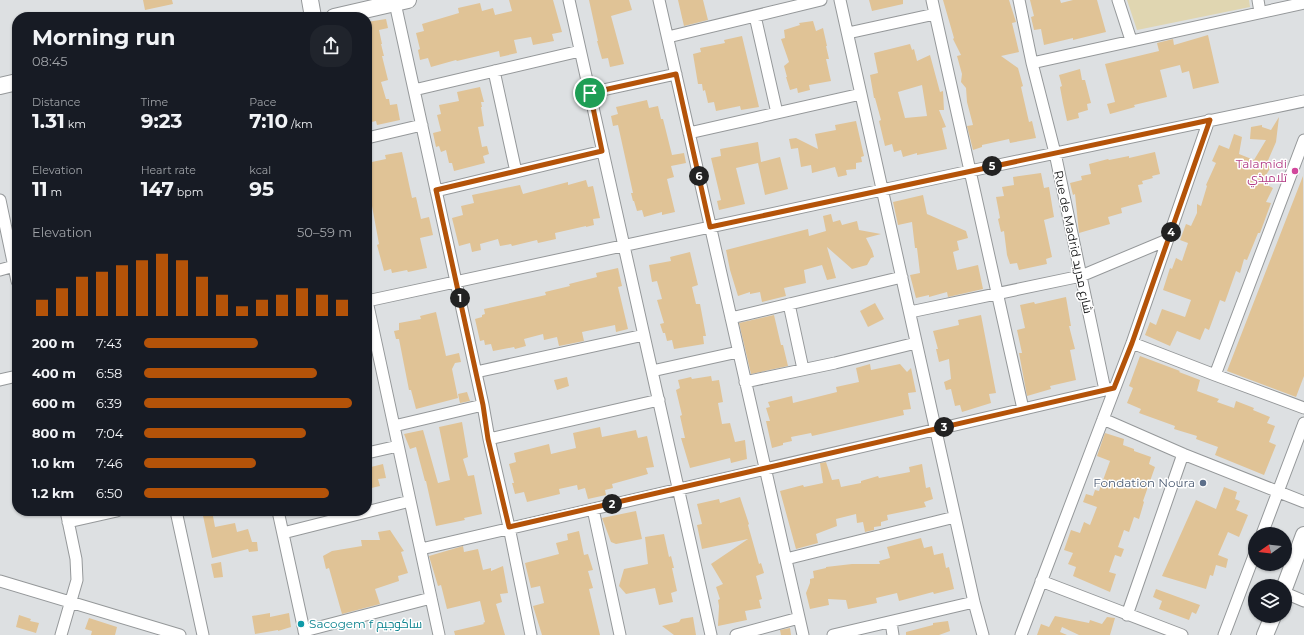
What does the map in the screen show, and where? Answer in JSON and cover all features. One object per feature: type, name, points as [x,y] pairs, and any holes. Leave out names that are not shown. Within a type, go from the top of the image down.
[{"type":"street","points":[[310,0],[312,12]]},
{"type":"street","points":[[569,0],[711,635]]},
{"type":"street","points":[[659,0],[803,635]]},
{"type":"street","points":[[668,37],[821,0]]},
{"type":"street","points":[[840,0],[974,602],[983,635]]},
{"type":"street","points":[[932,0],[1023,409]]},
{"type":"street","name":"Rue de Madrid شارع مدريد","points":[[1019,0],[1032,63],[1055,153],[1081,276],[1110,389]]},
{"type":"street","points":[[1118,0],[1131,40]]},
{"type":"street","points":[[1258,0],[1260,12]]},
{"type":"street","points":[[355,12],[402,1],[414,90],[476,372],[488,439],[509,527],[531,635]]},
{"type":"street","points":[[1032,63],[1304,3]]},
{"type":"street","points":[[848,33],[935,14]]},
{"type":"street","points":[[755,16],[777,113]]},
{"type":"street","points":[[414,90],[580,51]]},
{"type":"street","points":[[494,72],[516,172]]},
{"type":"street","points":[[590,93],[676,74]]},
{"type":"street","points":[[0,86],[12,83]]},
{"type":"street","points":[[689,134],[861,94]]},
{"type":"street","points":[[372,300],[1304,100]]},
{"type":"street","points":[[1021,635],[1103,418],[1110,389],[1132,343],[1210,120]]},
{"type":"street","points":[[372,137],[422,125]]},
{"type":"street","points":[[1215,375],[1304,140]]},
{"type":"street","points":[[436,190],[602,151]]},
{"type":"street","points":[[0,200],[12,257]]},
{"type":"street","points":[[910,312],[1081,276],[1168,240]]},
{"type":"street","points":[[0,270],[12,267]]},
{"type":"street","points":[[731,318],[902,277]]},
{"type":"street","points":[[789,304],[803,369]]},
{"type":"street","points":[[372,324],[439,635]]},
{"type":"street","points":[[476,372],[644,335]]},
{"type":"street","points":[[745,382],[916,343]]},
{"type":"street","points":[[1132,343],[1304,408]]},
{"type":"street","points":[[652,371],[738,352]]},
{"type":"street","points":[[0,380],[12,377]]},
{"type":"street","points":[[420,549],[509,527],[593,509],[1110,389]]},
{"type":"street","points":[[488,439],[659,400]]},
{"type":"street","points":[[394,426],[483,405]]},
{"type":"street","points":[[1103,418],[1183,454],[1304,502]]},
{"type":"street","points":[[1265,527],[1304,423]]},
{"type":"street","points":[[372,452],[398,446]]},
{"type":"street","points":[[1127,615],[1183,454]]},
{"type":"street","points":[[372,511],[410,501]]},
{"type":"street","points":[[593,509],[620,635]]},
{"type":"street","points":[[61,635],[77,580],[76,559],[67,516]]},
{"type":"street","points":[[68,522],[95,516]]},
{"type":"street","points":[[177,516],[203,635]]},
{"type":"street","points":[[279,516],[304,633],[431,598]]},
{"type":"street","points":[[283,533],[350,516]]},
{"type":"street","points":[[786,559],[955,517]]},
{"type":"street","points":[[1288,579],[1304,535]]},
{"type":"street","points":[[1224,635],[1248,571]]},
{"type":"street","points":[[0,581],[180,635]]},
{"type":"street","points":[[1041,581],[1182,635]]},
{"type":"street","points":[[1292,596],[1304,601]]},
{"type":"street","points":[[833,635],[974,602]]},
{"type":"street","points":[[736,635],[800,618]]},
{"type":"street","points":[[890,622],[893,635]]},
{"type":"street","points":[[1265,635],[1270,623]]},
{"type":"sand","points":[[1127,0],[1249,0],[1250,7],[1137,30]]},
{"type":"building","points":[[143,0],[172,0],[173,4],[145,10]]},
{"type":"building","points":[[509,0],[553,0],[562,32],[552,34],[554,41],[533,45],[531,37],[514,40],[517,53],[500,57],[499,51],[431,67],[428,58],[420,60],[418,50],[420,49],[416,33],[424,31],[422,24],[459,13],[458,8],[480,3],[482,11],[493,8],[495,15],[512,11]]},
{"type":"building","points":[[589,0],[629,0],[632,10],[611,16],[624,64],[610,67],[608,58],[602,59]]},
{"type":"building","points":[[678,0],[703,0],[708,20],[684,26]]},
{"type":"building","points":[[869,0],[903,0],[903,4],[872,11]]},
{"type":"building","points":[[943,0],[1009,0],[1016,22],[1012,23],[1019,52],[1001,56],[1018,68],[1023,86],[1021,87],[1029,122],[1032,121],[1036,138],[1010,143],[1009,139],[982,145],[982,147],[973,150],[967,126],[973,125],[967,102],[966,88],[961,82],[962,74],[957,56],[961,55],[953,39],[954,38]]},
{"type":"building","points":[[1030,0],[1060,0],[1061,3],[1073,0],[1097,0],[1106,32],[1044,45],[1041,29],[1034,30],[1031,17],[1034,16]]},
{"type":"building","points":[[386,19],[388,28],[379,30],[384,56],[382,56],[388,80],[381,82],[386,99],[389,99],[390,105],[397,104],[400,120],[377,125],[376,121],[372,122],[372,21]]},
{"type":"building","points":[[813,21],[816,31],[823,28],[829,59],[826,59],[831,81],[809,85],[810,90],[798,93],[797,88],[790,90],[784,66],[789,62],[781,39],[785,38],[784,30],[800,25],[799,23]]},
{"type":"building","points":[[1208,35],[1219,83],[1193,89],[1189,71],[1182,73],[1180,65],[1160,70],[1167,97],[1134,105],[1135,107],[1110,114],[1107,104],[1115,102],[1105,64],[1159,51],[1157,43],[1173,39],[1174,45]]},
{"type":"building","points":[[742,36],[759,107],[741,110],[740,106],[716,111],[714,102],[708,103],[702,84],[698,84],[693,54],[701,52],[700,48],[725,43],[724,40]]},
{"type":"building","points":[[910,44],[912,50],[914,49],[917,61],[930,55],[940,92],[943,91],[944,110],[939,110],[946,127],[942,128],[947,149],[917,155],[917,153],[903,157],[901,150],[894,152],[892,144],[885,146],[879,121],[881,120],[874,98],[870,75],[878,73],[874,53]],"holes":[[[922,85],[927,116],[905,118],[898,92]]]},
{"type":"building","points":[[1080,69],[1082,80],[1085,80],[1091,103],[1087,104],[1088,110],[1078,113],[1079,118],[1067,121],[1059,75]]},
{"type":"building","points":[[480,87],[484,102],[481,102],[481,107],[484,126],[478,127],[482,147],[487,146],[489,154],[483,156],[485,163],[454,171],[452,163],[449,163],[446,150],[441,152],[439,146],[436,147],[433,133],[441,131],[437,115],[441,114],[439,105],[459,101],[457,92]]},
{"type":"building","points":[[647,100],[649,108],[658,106],[661,119],[663,119],[672,155],[684,153],[686,163],[671,166],[674,177],[667,179],[675,212],[662,215],[662,212],[644,217],[642,210],[637,211],[633,201],[631,193],[633,193],[618,125],[613,126],[611,116],[618,114],[616,107]]},
{"type":"building","points":[[1279,117],[1276,142],[1266,165],[1271,167],[1266,175],[1270,177],[1267,185],[1273,188],[1266,202],[1271,203],[1260,233],[1258,233],[1247,260],[1244,259],[1240,273],[1236,271],[1225,302],[1220,300],[1209,330],[1205,328],[1200,340],[1177,331],[1170,346],[1145,335],[1150,322],[1156,325],[1162,309],[1185,317],[1191,300],[1163,290],[1170,268],[1172,269],[1176,258],[1182,261],[1188,243],[1180,240],[1186,224],[1191,226],[1197,213],[1197,204],[1201,206],[1207,186],[1206,185],[1216,163],[1212,161],[1219,145],[1229,149],[1234,134],[1242,137],[1239,154],[1254,160],[1266,140],[1250,139],[1251,127],[1262,125],[1262,127],[1271,130]]},
{"type":"building","points":[[856,121],[864,156],[861,157],[862,162],[856,163],[856,169],[846,170],[847,175],[838,177],[835,167],[812,173],[811,165],[801,167],[798,148],[791,149],[789,139],[796,138],[818,149],[815,134],[836,130],[835,125]]},
{"type":"building","points":[[758,142],[761,162],[780,157],[788,189],[765,195],[758,163],[736,168],[745,204],[719,210],[717,201],[721,200],[711,158],[721,156],[720,149]]},
{"type":"building","points":[[402,152],[412,198],[416,197],[421,219],[429,217],[433,235],[420,238],[427,268],[408,272],[407,270],[392,273],[391,269],[384,271],[377,245],[379,244],[372,206],[372,162],[386,159],[385,155]]},
{"type":"building","points":[[1155,152],[1160,174],[1142,181],[1143,184],[1138,185],[1142,202],[1121,208],[1122,213],[1108,217],[1110,224],[1079,233],[1075,194],[1073,195],[1070,183],[1082,180],[1081,176],[1091,174],[1089,164],[1108,159],[1129,156],[1129,158]]},
{"type":"building","points":[[1041,173],[1044,188],[1049,187],[1054,217],[1044,220],[1052,257],[1046,259],[1047,264],[1019,270],[1017,263],[1010,264],[1007,255],[1004,231],[1001,232],[998,219],[1000,218],[996,197],[1004,196],[1002,187],[1014,185],[1013,177]]},
{"type":"building","points":[[1303,176],[1304,376],[1296,397],[1227,371]]},
{"type":"building","points":[[586,180],[588,187],[593,186],[600,218],[593,219],[594,225],[555,233],[556,239],[538,243],[537,240],[512,246],[511,244],[500,246],[498,239],[480,244],[481,250],[472,252],[470,243],[459,246],[452,218],[463,215],[461,206],[474,203],[472,195],[520,185],[523,194],[568,182],[568,185]]},
{"type":"building","points":[[923,195],[927,214],[966,231],[968,238],[957,241],[959,250],[953,252],[957,270],[978,265],[983,289],[948,297],[947,292],[929,297],[929,295],[916,298],[910,275],[920,273],[912,222],[898,225],[893,202]]},
{"type":"building","points":[[831,214],[833,222],[840,220],[842,225],[857,221],[859,230],[881,234],[866,238],[874,257],[871,258],[867,265],[852,269],[827,247],[836,278],[827,280],[822,265],[804,270],[806,283],[784,288],[786,296],[762,302],[760,292],[750,294],[750,292],[738,296],[726,250],[808,229],[809,236],[826,231],[823,216]]},
{"type":"building","points":[[690,252],[698,285],[692,287],[696,304],[700,304],[706,336],[703,336],[704,344],[674,349],[672,340],[667,341],[660,324],[664,323],[657,300],[662,299],[657,281],[652,282],[649,265],[671,261],[670,257]]},
{"type":"building","points":[[618,268],[622,286],[618,287],[628,329],[616,332],[615,325],[582,332],[584,341],[559,346],[557,337],[544,340],[543,334],[524,339],[526,346],[515,349],[514,347],[493,351],[491,344],[485,345],[484,340],[480,341],[475,319],[482,317],[482,315],[485,314],[484,309],[546,295],[545,292],[597,277],[596,273]]},
{"type":"building","points":[[1066,297],[1071,326],[1069,326],[1075,349],[1070,350],[1076,380],[1050,386],[1051,389],[1027,396],[1019,353],[1022,353],[1017,330],[1025,328],[1020,305],[1034,302],[1035,304]]},
{"type":"building","points":[[875,303],[884,319],[868,327],[860,311]]},
{"type":"building","points":[[436,312],[446,356],[459,353],[461,362],[455,363],[452,369],[458,398],[416,409],[411,390],[409,390],[399,339],[396,339],[394,331],[399,330],[399,323],[421,319],[420,316]]},
{"type":"building","points":[[774,315],[788,366],[751,374],[739,323]]},
{"type":"building","points":[[981,315],[996,393],[989,394],[991,403],[962,412],[960,405],[955,406],[951,389],[946,390],[944,382],[951,379],[949,359],[939,362],[936,349],[938,349],[933,331],[959,325],[958,320]]},
{"type":"building","points":[[1140,356],[1200,380],[1197,391],[1219,399],[1217,402],[1234,408],[1236,401],[1254,408],[1253,410],[1270,417],[1267,423],[1275,426],[1269,442],[1276,445],[1264,475],[1215,455],[1218,447],[1196,439],[1197,436],[1174,429],[1175,426],[1139,413],[1141,409],[1127,403],[1133,388],[1129,386]]},
{"type":"building","points":[[870,364],[871,370],[900,364],[907,372],[911,368],[916,392],[908,393],[911,409],[903,410],[904,415],[812,436],[811,433],[791,437],[792,441],[772,448],[766,421],[770,421],[766,408],[770,407],[768,402],[792,396],[793,403],[837,392],[836,387],[859,382],[856,368]]},
{"type":"building","points":[[711,376],[712,381],[719,380],[723,402],[718,403],[722,424],[730,423],[735,442],[745,440],[747,459],[731,463],[730,458],[690,468],[681,438],[685,438],[680,416],[682,415],[676,390],[680,388],[678,380],[691,377],[692,379]]},
{"type":"building","points":[[567,377],[569,386],[557,390],[554,380]]},
{"type":"building","points":[[467,392],[470,401],[460,403],[458,394]]},
{"type":"building","points":[[462,422],[468,457],[463,459],[468,476],[474,475],[482,514],[464,518],[465,520],[436,526],[426,481],[416,447],[410,449],[404,434],[423,430],[438,483],[450,480],[439,427]]},
{"type":"building","points":[[600,427],[602,437],[636,430],[638,438],[647,436],[654,467],[646,468],[648,474],[612,484],[613,488],[605,490],[606,495],[588,499],[585,488],[578,490],[577,485],[559,489],[560,494],[527,502],[524,492],[515,494],[509,464],[516,462],[514,453],[549,444],[551,454],[576,448],[573,433]]},
{"type":"building","points":[[1105,433],[1124,439],[1123,445],[1151,457],[1149,464],[1155,467],[1143,501],[1139,519],[1134,517],[1129,532],[1124,530],[1118,547],[1124,549],[1121,557],[1115,555],[1109,572],[1116,574],[1110,592],[1073,576],[1076,567],[1068,564],[1073,553],[1064,550],[1071,530],[1080,533],[1084,522],[1090,525],[1097,507],[1083,502],[1086,494],[1093,496],[1095,490],[1099,491],[1110,461],[1097,456]]},
{"type":"building","points":[[826,462],[832,480],[839,479],[841,487],[861,483],[861,481],[878,476],[879,478],[910,472],[909,467],[922,464],[926,488],[930,487],[933,499],[924,502],[926,507],[887,515],[888,520],[881,522],[881,526],[874,527],[874,530],[865,532],[863,522],[857,523],[856,514],[836,519],[837,526],[816,534],[818,543],[796,549],[780,491],[803,485],[804,487],[823,483],[820,463]]},
{"type":"building","points":[[383,464],[386,478],[378,479],[380,486],[372,488],[372,467]]},
{"type":"building","points":[[1224,487],[1237,492],[1235,499],[1240,501],[1236,510],[1248,515],[1239,537],[1228,532],[1218,555],[1228,559],[1226,568],[1216,565],[1213,576],[1210,575],[1206,589],[1162,576],[1196,500],[1216,509]]},
{"type":"building","points":[[740,497],[749,524],[748,525],[759,564],[761,563],[764,573],[756,576],[762,599],[759,600],[761,608],[745,611],[747,620],[718,626],[718,600],[720,599],[716,587],[723,584],[711,564],[748,539],[702,549],[697,525],[702,524],[697,504],[719,499],[720,503]]},
{"type":"building","points":[[636,511],[642,539],[616,544],[611,542],[602,518]]},
{"type":"building","points":[[203,516],[213,516],[215,527],[235,523],[237,532],[248,529],[252,542],[257,542],[258,551],[249,552],[248,549],[212,558]]},
{"type":"building","points":[[390,530],[404,551],[401,552],[408,573],[398,576],[399,581],[375,589],[380,604],[342,614],[329,568],[326,569],[323,556],[332,551],[362,546],[361,540],[380,540],[378,532]]},
{"type":"building","points":[[579,531],[584,555],[588,554],[593,570],[588,571],[593,588],[589,589],[600,635],[542,635],[533,606],[544,603],[540,586],[531,588],[525,563],[559,554],[556,543],[568,540],[567,534]]},
{"type":"building","points":[[664,534],[669,557],[671,556],[674,568],[672,568],[677,591],[671,593],[673,602],[659,605],[655,588],[626,594],[619,586],[624,569],[648,564],[645,537]]},
{"type":"building","points":[[921,538],[924,548],[932,546],[934,555],[943,553],[946,568],[949,567],[954,589],[934,594],[933,592],[899,601],[897,593],[876,598],[877,603],[848,609],[846,600],[828,599],[829,605],[810,609],[806,593],[810,579],[814,578],[813,571],[826,567],[852,564],[880,564],[879,561],[890,558],[887,547]]},
{"type":"building","points":[[463,546],[464,552],[478,549],[483,570],[491,568],[491,571],[503,566],[508,593],[500,594],[502,602],[496,604],[505,635],[455,635],[454,631],[484,624],[483,623],[485,622],[480,601],[447,609],[441,585],[438,586],[429,556]]},
{"type":"building","points":[[221,562],[223,577],[214,578],[211,564]]},
{"type":"building","points":[[1156,589],[1200,605],[1196,614],[1192,612],[1189,620],[1159,609],[1162,601],[1153,597]]},
{"type":"building","points":[[270,613],[270,617],[289,613],[291,627],[278,631],[255,634],[252,616]]},
{"type":"building","points":[[19,615],[31,619],[30,621],[39,623],[36,633],[16,627]]},
{"type":"building","points":[[1055,616],[1089,623],[1090,620],[1102,624],[1107,617],[1115,618],[1110,635],[1079,635],[1062,627],[1060,632],[1067,635],[1037,635],[1041,624],[1049,627]]},
{"type":"building","points":[[693,617],[696,635],[674,635],[662,626],[679,622],[681,619]]},
{"type":"building","points":[[89,618],[117,627],[115,635],[91,635],[92,631],[85,629]]},
{"type":"building","points":[[948,621],[950,631],[939,635],[906,635],[906,632],[933,625],[933,623]]},
{"type":"building","points":[[790,628],[791,635],[781,635],[780,630]]},
{"type":"place","name":"Talamidi تلاميذي","points":[[1295,171]]},
{"type":"place","name":"Fondation Noura","points":[[1203,483]]},
{"type":"place","name":"Sacogem f ساكوجيم","points":[[301,624]]},
{"type":"route","points":[[676,74],[710,227],[1210,120],[1132,343],[1114,388],[593,509],[509,527],[488,439],[483,405],[436,190],[602,151],[590,93],[676,74]]}]
